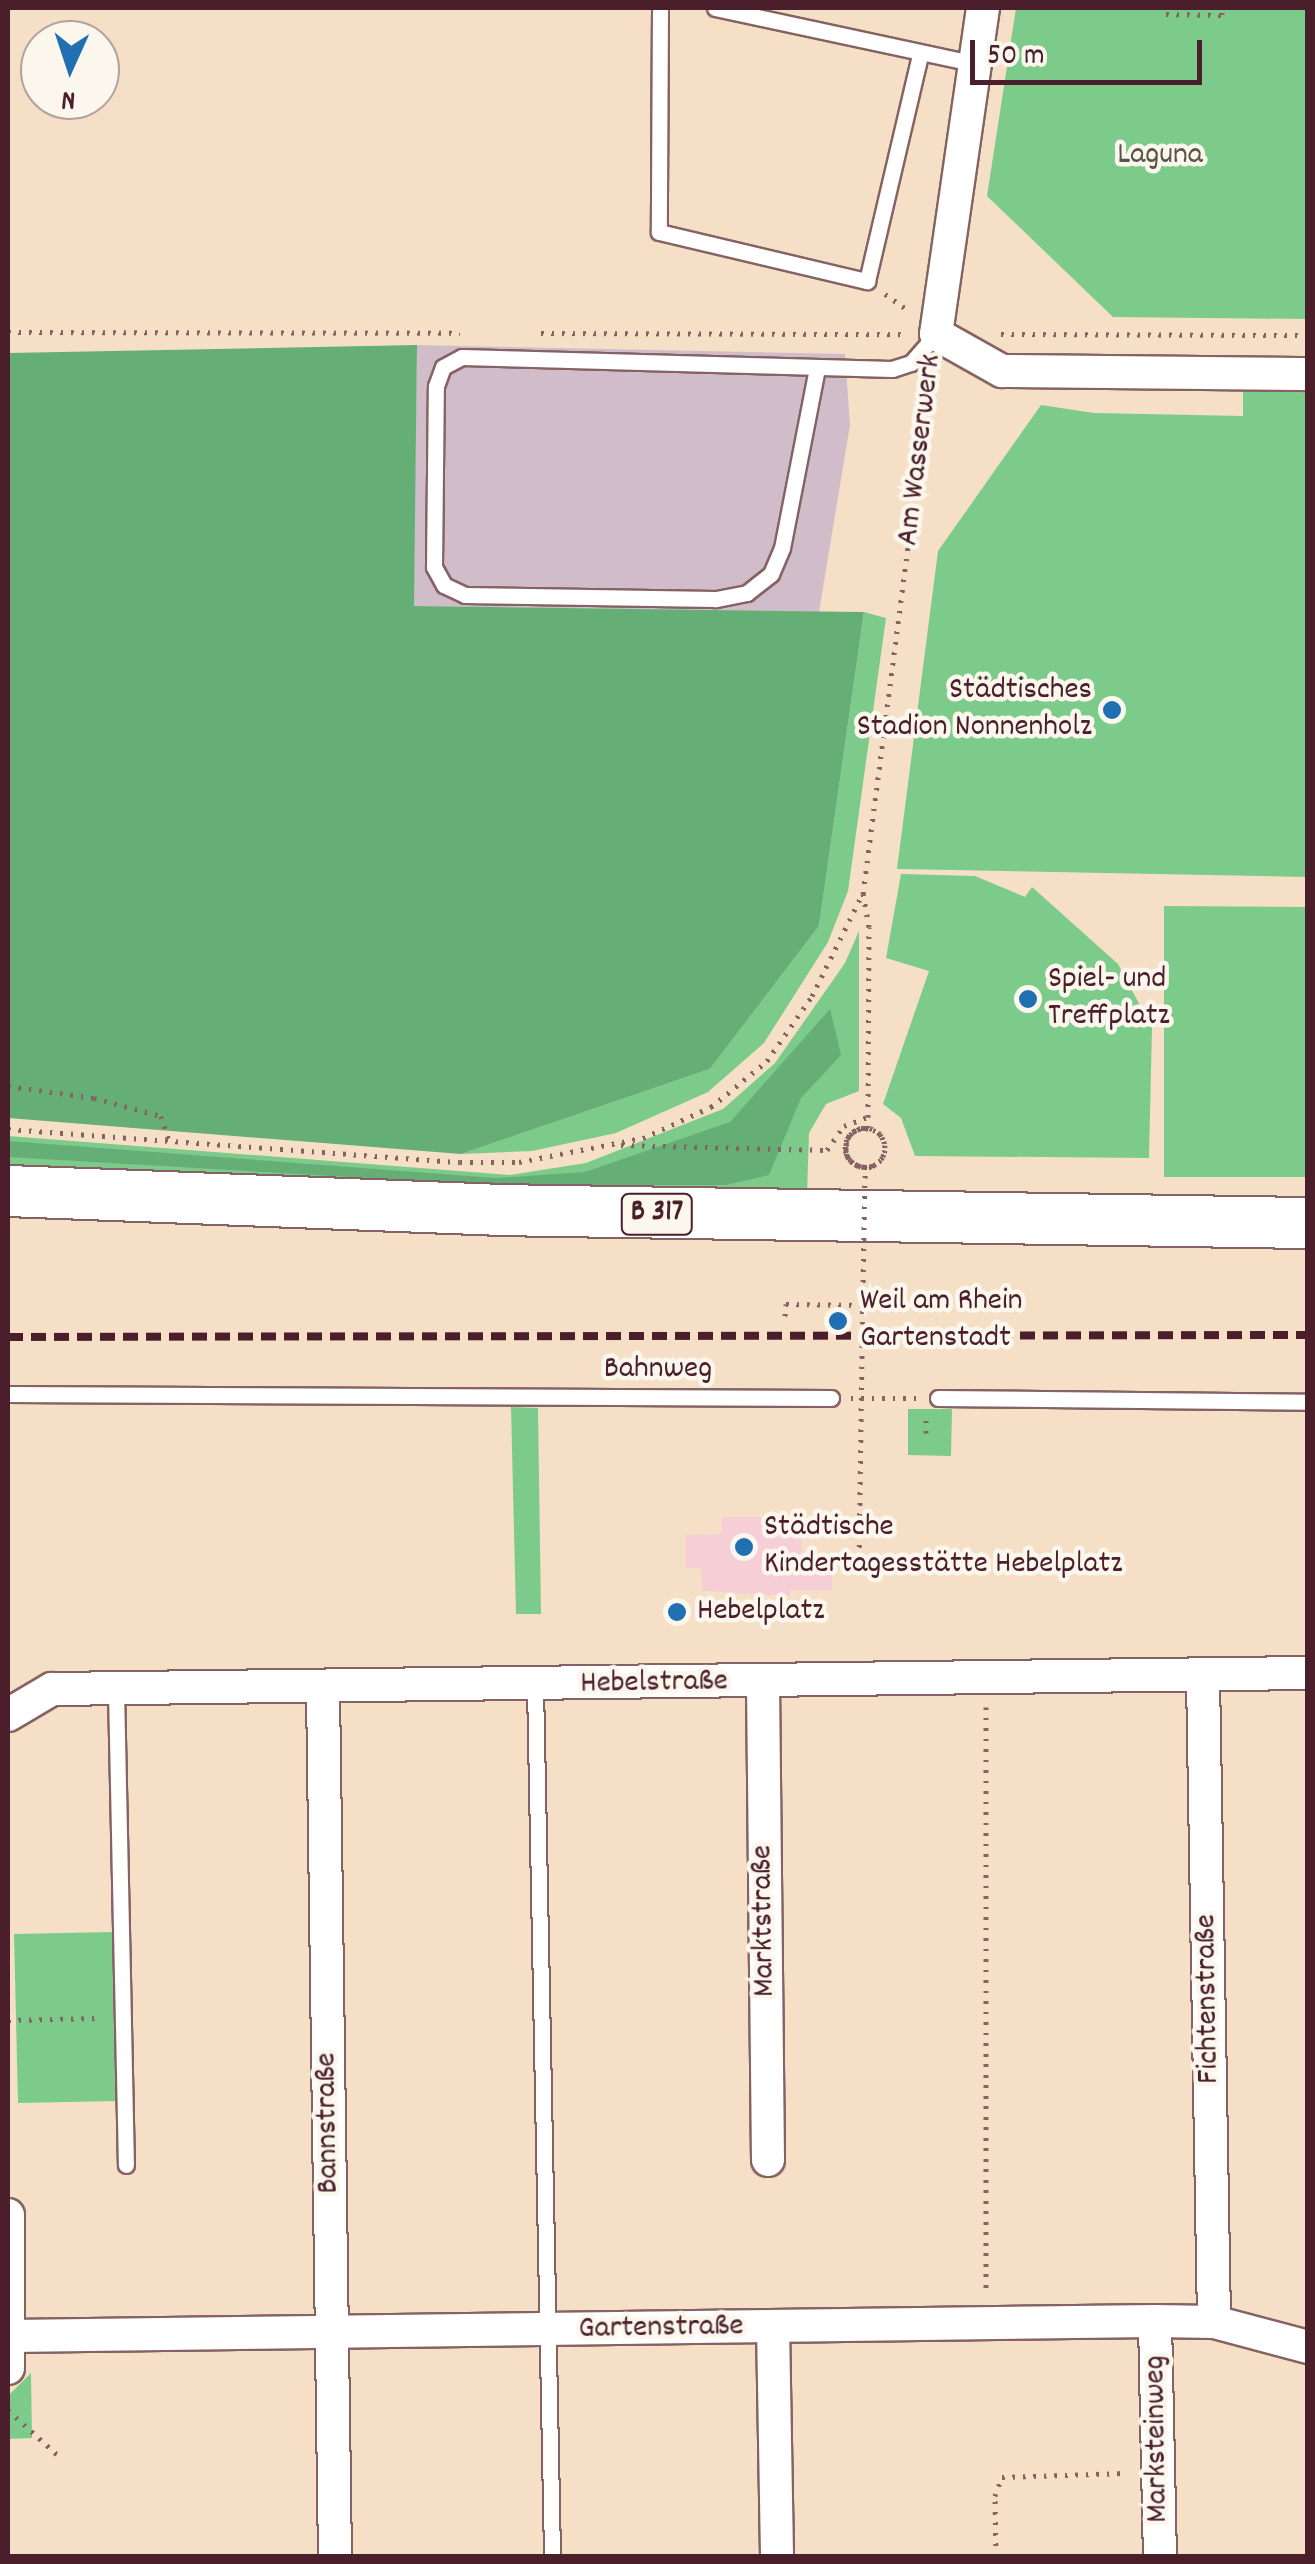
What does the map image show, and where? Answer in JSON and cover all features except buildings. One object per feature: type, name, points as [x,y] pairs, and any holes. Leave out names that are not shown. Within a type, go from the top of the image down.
[{"type":"main road","name":"B 317","points":[[8,1191],[532,1211],[1308,1223]]},
{"type":"street","name":"Am Wasserwerk","points":[[936,334],[983,8]]},
{"type":"street","points":[[936,334],[1002,371],[1308,374]]},
{"type":"street","name":"Hebelstraße","points":[[8,1715],[52,1689],[324,1689],[1308,1673]]},
{"type":"street","name":"Fichtenstraße","points":[[1203,1676],[1214,2322]]},
{"type":"street","name":"Marktstraße","points":[[762,1683],[768,2160]]},
{"type":"street","name":"Bannstraße","points":[[324,1689],[335,2556]]},
{"type":"street","points":[[8,2215],[9,2352]]},
{"type":"street","name":"Gartenstraße","points":[[9,2352],[332,2336],[1156,2321],[1214,2322],[1308,2347]]},
{"type":"street","name":"Marksteinweg","points":[[1156,2321],[1160,2556]]},
{"type":"street","points":[[773,2326],[776,2556]]},
{"type":"lane","points":[[660,8],[659,232],[867,281],[920,55]]},
{"type":"lane","points":[[715,8],[976,64]]},
{"type":"lane","points":[[817,368],[782,548],[771,574],[746,593],[715,599],[465,595],[444,585],[434,566],[436,386],[442,367],[462,357],[892,369],[911,363],[936,334]]},
{"type":"lane","name":"Bahnweg","points":[[8,1394],[831,1398]]},
{"type":"lane","points":[[938,1398],[1308,1402]]},
{"type":"lane","points":[[535,1685],[552,2556]]},
{"type":"lane","points":[[116,1690],[126,2165]]},
{"type":"path","points":[[1166,14],[1222,15],[1222,8]]},
{"type":"path","points":[[867,281],[936,334],[1308,336]]},
{"type":"path","name":"Am Wasserwerk","points":[[863,894],[936,334]]},
{"type":"path","points":[[859,1568],[862,1305],[865,1178],[866,1167],[858,1166],[853,1163],[848,1158],[846,1152],[846,1146],[848,1138],[853,1132],[858,1129],[864,1128],[870,1128],[875,1131],[880,1134],[884,1141],[885,1150],[882,1157],[879,1161],[876,1164],[872,1166],[867,1168],[861,1167],[852,1163],[849,1159],[846,1154],[845,1149],[846,1142],[848,1137],[852,1132],[857,1130],[861,1128],[866,1128],[873,1130],[878,1132],[882,1137],[884,1144],[884,1154],[881,1160],[874,1165],[870,1166],[864,1167],[860,1166],[857,1165],[851,1161],[848,1156],[846,1150],[846,1144],[847,1139],[850,1134],[854,1131],[858,1129],[863,1128],[868,1128],[868,1118],[869,927],[863,894]]},
{"type":"path","points":[[8,1128],[460,1162],[520,1162],[613,1145],[710,1107],[767,1061],[812,996],[863,894]]},
{"type":"path","points":[[8,1086],[94,1098],[161,1116],[169,1141]]},
{"type":"path","points":[[613,1145],[827,1150],[844,1126],[868,1118]]},
{"type":"path","points":[[785,1316],[786,1304],[941,1306],[941,1316]]},
{"type":"path","points":[[831,1398],[938,1398]]},
{"type":"path","points":[[986,1680],[986,2324]]},
{"type":"path","points":[[8,2020],[123,2018]]},
{"type":"path","points":[[8,2410],[62,2458]]},
{"type":"path","points":[[996,2556],[995,2496],[1002,2477],[1158,2473]]},
{"type":"shaded area","points":[[417,345],[845,354],[850,425],[819,612],[413,606]]},
{"type":"shaded area","name":"Städtische Kindertagesstätte Hebelplatz","points":[[722,1517],[802,1517],[801,1562],[833,1566],[832,1590],[790,1590],[790,1596],[702,1591],[701,1568],[686,1568],[686,1535],[721,1534]]},
{"type":"green space","name":"Laguna","points":[[1016,8],[1307,8],[1307,319],[1113,317],[987,196]]},
{"type":"green space","points":[[417,345],[414,606],[864,612],[819,926],[710,1069],[461,1154],[8,1118],[8,353]]},
{"type":"green space","name":"Städtisches Stadion Nonnenholz","points":[[1243,387],[1307,388],[1307,877],[897,869],[938,551],[1041,405],[1094,413],[1243,416]]},
{"type":"green space","points":[[864,612],[886,618],[848,891],[828,942],[764,1043],[708,1092],[616,1133],[532,1151],[461,1154],[710,1069],[819,926]]},
{"type":"green space","name":"Spiel- und Treffplatz","points":[[901,874],[975,876],[1025,897],[1032,887],[1118,964],[1152,1028],[1149,1158],[915,1156],[901,1118],[883,1104],[929,971],[886,958]]},
{"type":"green space","points":[[1164,906],[1307,907],[1307,1177],[1164,1177]]},
{"type":"green space","points":[[859,931],[859,1091],[826,1104],[809,1133],[807,1195],[8,1165],[8,1136],[510,1175],[586,1163],[723,1109],[775,1063],[845,963]]},
{"type":"green space","points":[[830,1009],[841,1055],[801,1098],[769,1175],[725,1185],[487,1185],[8,1157],[8,1141],[495,1178],[585,1172],[730,1122]]},
{"type":"green space","points":[[511,1407],[538,1408],[541,1614],[516,1614]]},
{"type":"green space","points":[[908,1409],[952,1409],[951,1456],[908,1455]]},
{"type":"green space","points":[[113,1932],[117,2101],[18,2103],[14,1934]]},
{"type":"green space","points":[[31,2373],[32,2438],[8,2439],[8,2396]]},
{"type":"railway","points":[[8,1337],[1308,1335]]},
{"type":"place","name":"Städtisches Stadion Nonnenholz","points":[[1112,710]]},
{"type":"place","name":"Spiel- und Treffplatz","points":[[1028,999]]},
{"type":"place","name":"Weil am Rhein Gartenstadt","points":[[838,1321]]},
{"type":"place","name":"Städtische Kindertagesstätte Hebelplatz","points":[[744,1547]]},
{"type":"place","name":"Hebelplatz","points":[[677,1612]]}]
